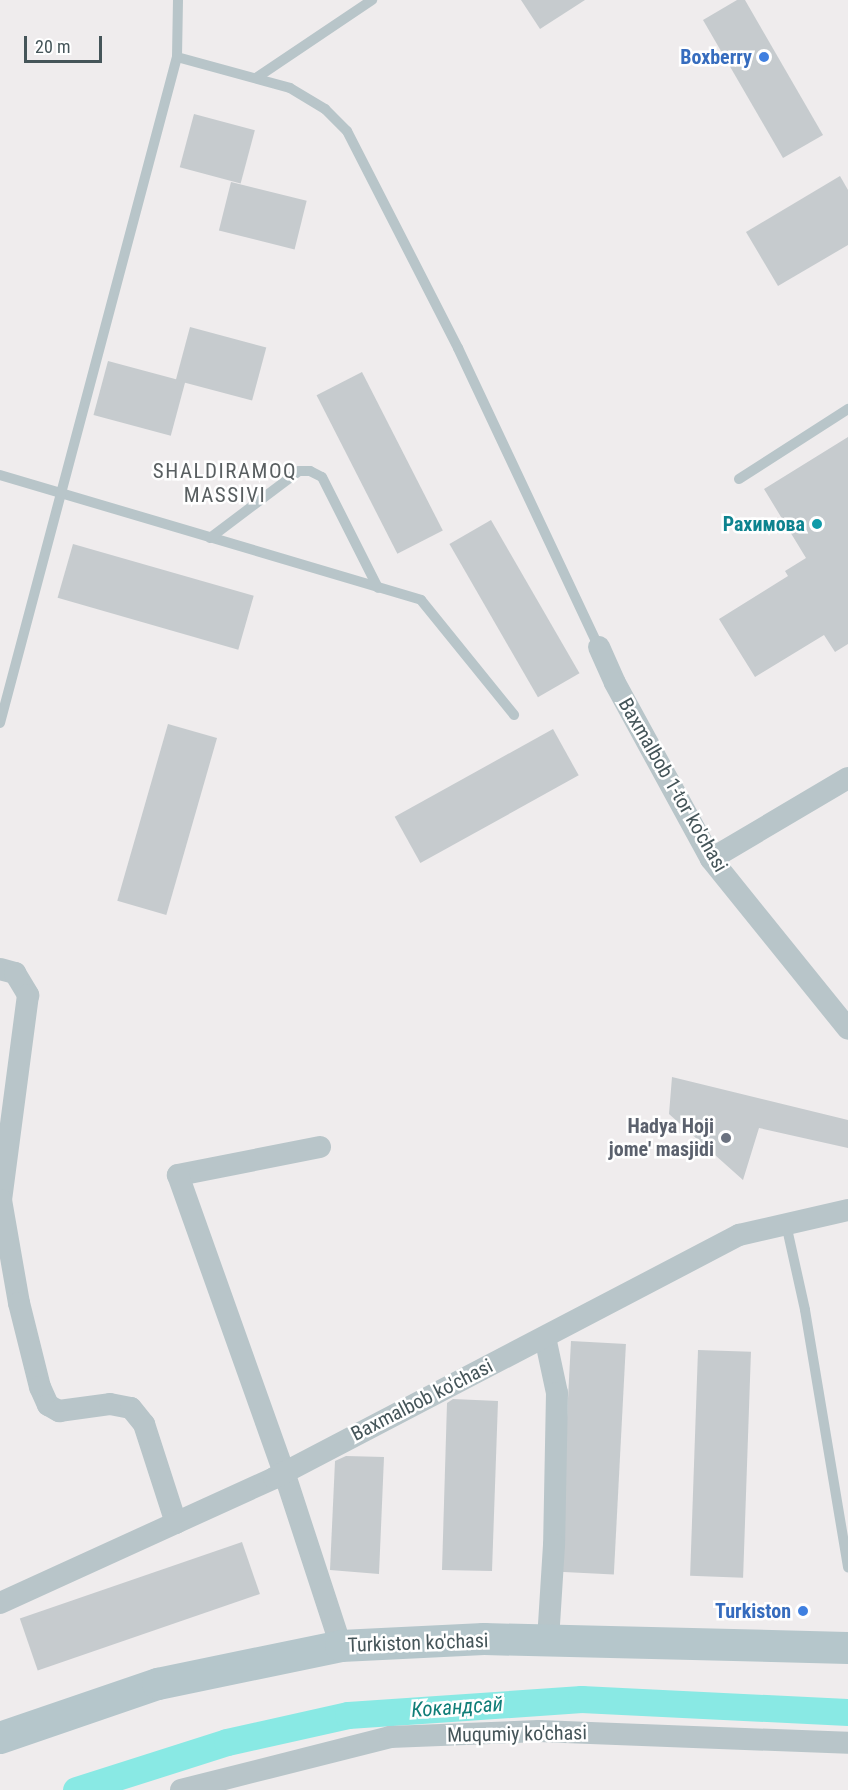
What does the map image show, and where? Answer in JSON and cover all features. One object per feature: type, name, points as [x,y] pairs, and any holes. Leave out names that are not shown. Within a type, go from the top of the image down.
[{"type":"main road","name":"Turkiston ko'chasi","points":[[0,1738],[158,1684],[341,1646],[483,1639],[848,1648]]},
{"type":"street","name":"Baxmalbob 1-tor ko'chasi","points":[[599,647],[615,682],[711,859],[848,1029]]},
{"type":"street","points":[[711,859],[848,778]]},
{"type":"street","points":[[8,971],[28,995],[1,1200],[19,1303],[40,1387],[48,1405],[58,1411],[110,1404],[131,1408],[144,1424],[176,1523]]},
{"type":"street","points":[[320,1147],[178,1175],[284,1472],[341,1646]]},
{"type":"street","name":"Baxmalbob ko'chasi","points":[[0,1603],[284,1472],[739,1235],[848,1210]]},
{"type":"street","points":[[544,1337],[557,1394],[554,1545],[548,1641]]},
{"type":"street","name":"Muqumiy ko'chasi","points":[[189,1789],[390,1737],[539,1731],[848,1743]]},
{"type":"lane","points":[[0,723],[177,57],[178,0]]},
{"type":"lane","points":[[256,78],[372,0]]},
{"type":"lane","points":[[177,57],[290,88],[325,109],[347,131],[458,348],[599,647]]},
{"type":"lane","points":[[739,479],[848,409]]},
{"type":"lane","points":[[210,538],[299,471],[310,471],[322,477],[378,588]]},
{"type":"lane","points":[[0,475],[421,600],[514,715]]},
{"type":"lane","points":[[786,1224],[805,1310],[848,1567]]},
{"type":"building","points":[[521,0],[585,0],[540,29]]},
{"type":"building","points":[[737,0],[745,0],[823,135],[783,158],[703,20]]},
{"type":"building","points":[[194,114],[255,130],[241,183],[180,167]]},
{"type":"building","points":[[840,176],[848,190],[848,245],[778,286],[746,232]]},
{"type":"building","points":[[231,182],[307,201],[295,249],[219,231]]},
{"type":"building","points":[[190,327],[266,347],[252,401],[176,380]]},
{"type":"building","points":[[108,361],[185,382],[171,436],[94,415]]},
{"type":"building","points":[[362,372],[443,531],[397,554],[317,395]]},
{"type":"building","name":"Рахимова","points":[[848,437],[848,644],[835,652],[824,635],[755,677],[719,619],[788,576],[785,571],[806,558],[764,489]]},
{"type":"building","points":[[491,520],[580,673],[538,697],[449,544]]},
{"type":"building","points":[[73,544],[254,596],[238,650],[58,598]]},
{"type":"building","points":[[168,724],[217,738],[166,915],[117,901]]},
{"type":"building","points":[[553,729],[579,775],[420,863],[395,817]]},
{"type":"building","name":"Hadya Hoji jome' masjidi","points":[[672,1077],[848,1120],[848,1148],[759,1128],[743,1180],[669,1114]]},
{"type":"building","points":[[571,1341],[626,1344],[614,1575],[559,1572]]},
{"type":"building","points":[[698,1350],[751,1352],[743,1578],[690,1576]]},
{"type":"building","points":[[453,1399],[498,1401],[492,1571],[442,1570],[447,1403]]},
{"type":"building","points":[[346,1456],[384,1457],[379,1574],[330,1570],[335,1461]]},
{"type":"building","points":[[242,1542],[260,1594],[38,1671],[20,1619]]},
{"type":"waterway","name":"Кокандсай","points":[[76,1790],[227,1742],[348,1715],[581,1699],[848,1712]]},
{"type":"place","name":"Boxberry","points":[[764,57]]},
{"type":"place","name":"Рахимова","points":[[817,524]]},
{"type":"place","name":"Hadya Hoji jome' masjidi","points":[[726,1138]]},
{"type":"place","name":"Turkiston","points":[[803,1611]]},
{"type":"district","name":"SHALDIRAMOQ MASSIVI","points":[[225,483]]}]
